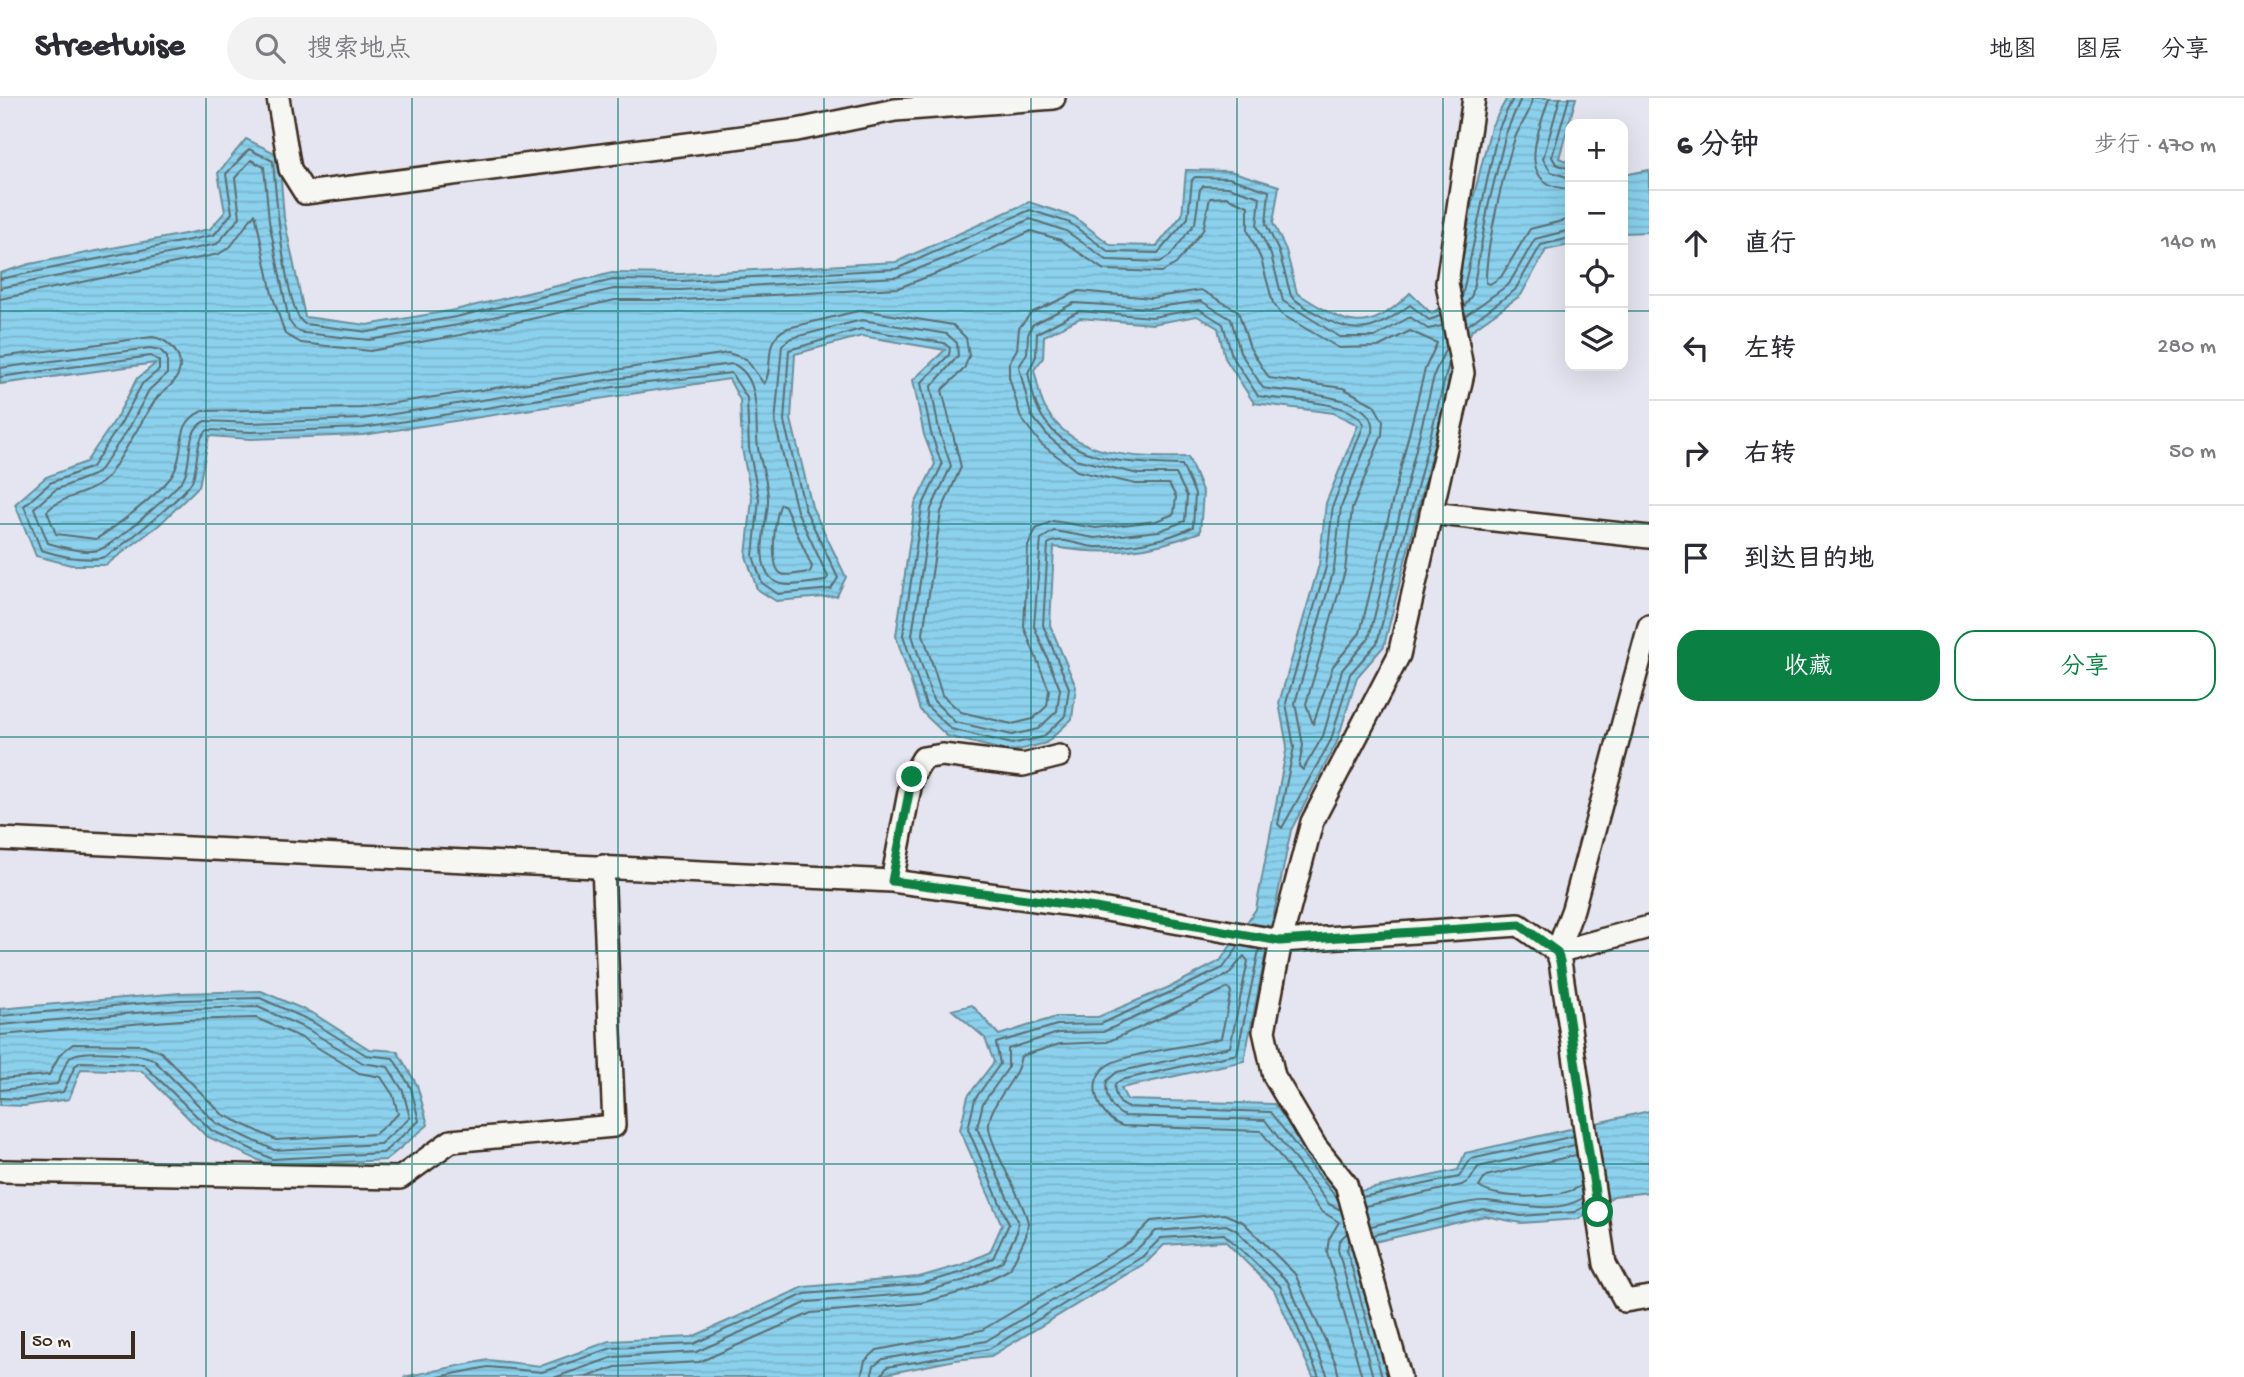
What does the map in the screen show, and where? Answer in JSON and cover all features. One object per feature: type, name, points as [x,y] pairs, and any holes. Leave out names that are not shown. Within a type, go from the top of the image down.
[{"type":"street","points":[[278,98],[290,169],[305,193],[797,130],[895,110],[1054,98]]},
{"type":"street","points":[[1400,1377],[1346,1184],[1316,1147],[1274,1076],[1264,1031],[1276,940],[1312,822],[1399,655],[1463,373],[1447,283],[1474,98]]},
{"type":"street","points":[[1431,513],[1649,537]]},
{"type":"street","points":[[1649,626],[1573,909],[1557,952],[1605,1264],[1625,1301],[1649,1297]]},
{"type":"street","points":[[892,881],[912,777],[923,758],[942,755],[1023,765],[1059,756]]},
{"type":"street","points":[[0,839],[892,881],[1095,908],[1276,940],[1520,925],[1557,952]]},
{"type":"street","points":[[2,1171],[400,1178],[451,1141],[614,1126],[603,866]]},
{"type":"street","points":[[1557,952],[1649,927]]},
{"type":"water","points":[[1507,98],[1576,98],[1570,119],[1565,119],[1565,137],[1559,158],[1565,161],[1565,246],[1546,250],[1521,295],[1472,330],[1451,375],[1384,646],[1357,677],[1337,742],[1291,830],[1244,1061],[1121,1088],[1127,1100],[1274,1104],[1342,1195],[1458,1170],[1465,1153],[1649,1111],[1649,1192],[1614,1196],[1578,1219],[1521,1223],[1485,1216],[1353,1247],[1389,1377],[1313,1377],[1274,1290],[1225,1241],[1164,1245],[1147,1262],[991,1356],[955,1360],[872,1377],[403,1377],[488,1360],[541,1366],[610,1341],[692,1337],[804,1287],[919,1277],[961,1265],[990,1252],[1002,1225],[960,1130],[968,1096],[994,1062],[985,1038],[952,1010],[972,1005],[999,1035],[1056,1017],[1098,1017],[1174,985],[1220,961],[1256,909],[1287,746],[1279,703],[1319,565],[1326,503],[1358,425],[1334,413],[1254,403],[1225,358],[1218,328],[1197,316],[1152,324],[1080,318],[1044,336],[1043,358],[1034,370],[1043,404],[1057,425],[1089,446],[1108,452],[1148,457],[1188,457],[1203,493],[1200,532],[1163,544],[1128,550],[1092,551],[1054,547],[1050,625],[1076,687],[1072,719],[1046,743],[1011,752],[947,736],[920,710],[896,636],[915,504],[935,464],[924,435],[913,380],[945,350],[862,336],[795,354],[791,419],[812,507],[846,577],[837,596],[776,601],[757,589],[746,556],[752,499],[742,449],[740,400],[729,379],[363,435],[251,439],[209,436],[199,486],[159,525],[106,565],[71,565],[36,556],[15,504],[46,477],[86,462],[115,420],[137,379],[156,363],[0,384],[0,273],[30,264],[210,229],[225,212],[218,173],[246,139],[279,155],[284,218],[305,317],[367,325],[455,310],[612,273],[681,274],[896,262],[1029,202],[1074,217],[1111,245],[1157,246],[1182,215],[1186,170],[1230,171],[1279,186],[1273,223],[1286,250],[1297,293],[1342,318],[1354,322],[1367,321],[1380,317],[1410,293],[1432,314],[1457,292],[1472,203],[1491,127]]},
{"type":"water","points":[[1649,170],[1649,232],[1628,233],[1628,174]]},
{"type":"water","points":[[261,991],[314,1014],[369,1049],[397,1051],[417,1085],[428,1125],[386,1160],[271,1166],[206,1136],[142,1071],[81,1069],[69,1099],[24,1106],[0,1105],[0,1009],[180,993]]},
{"type":"route","points":[[912,777],[892,881],[1095,908],[1280,941],[1520,925],[1557,952],[1560,961],[1598,1212]]}]
